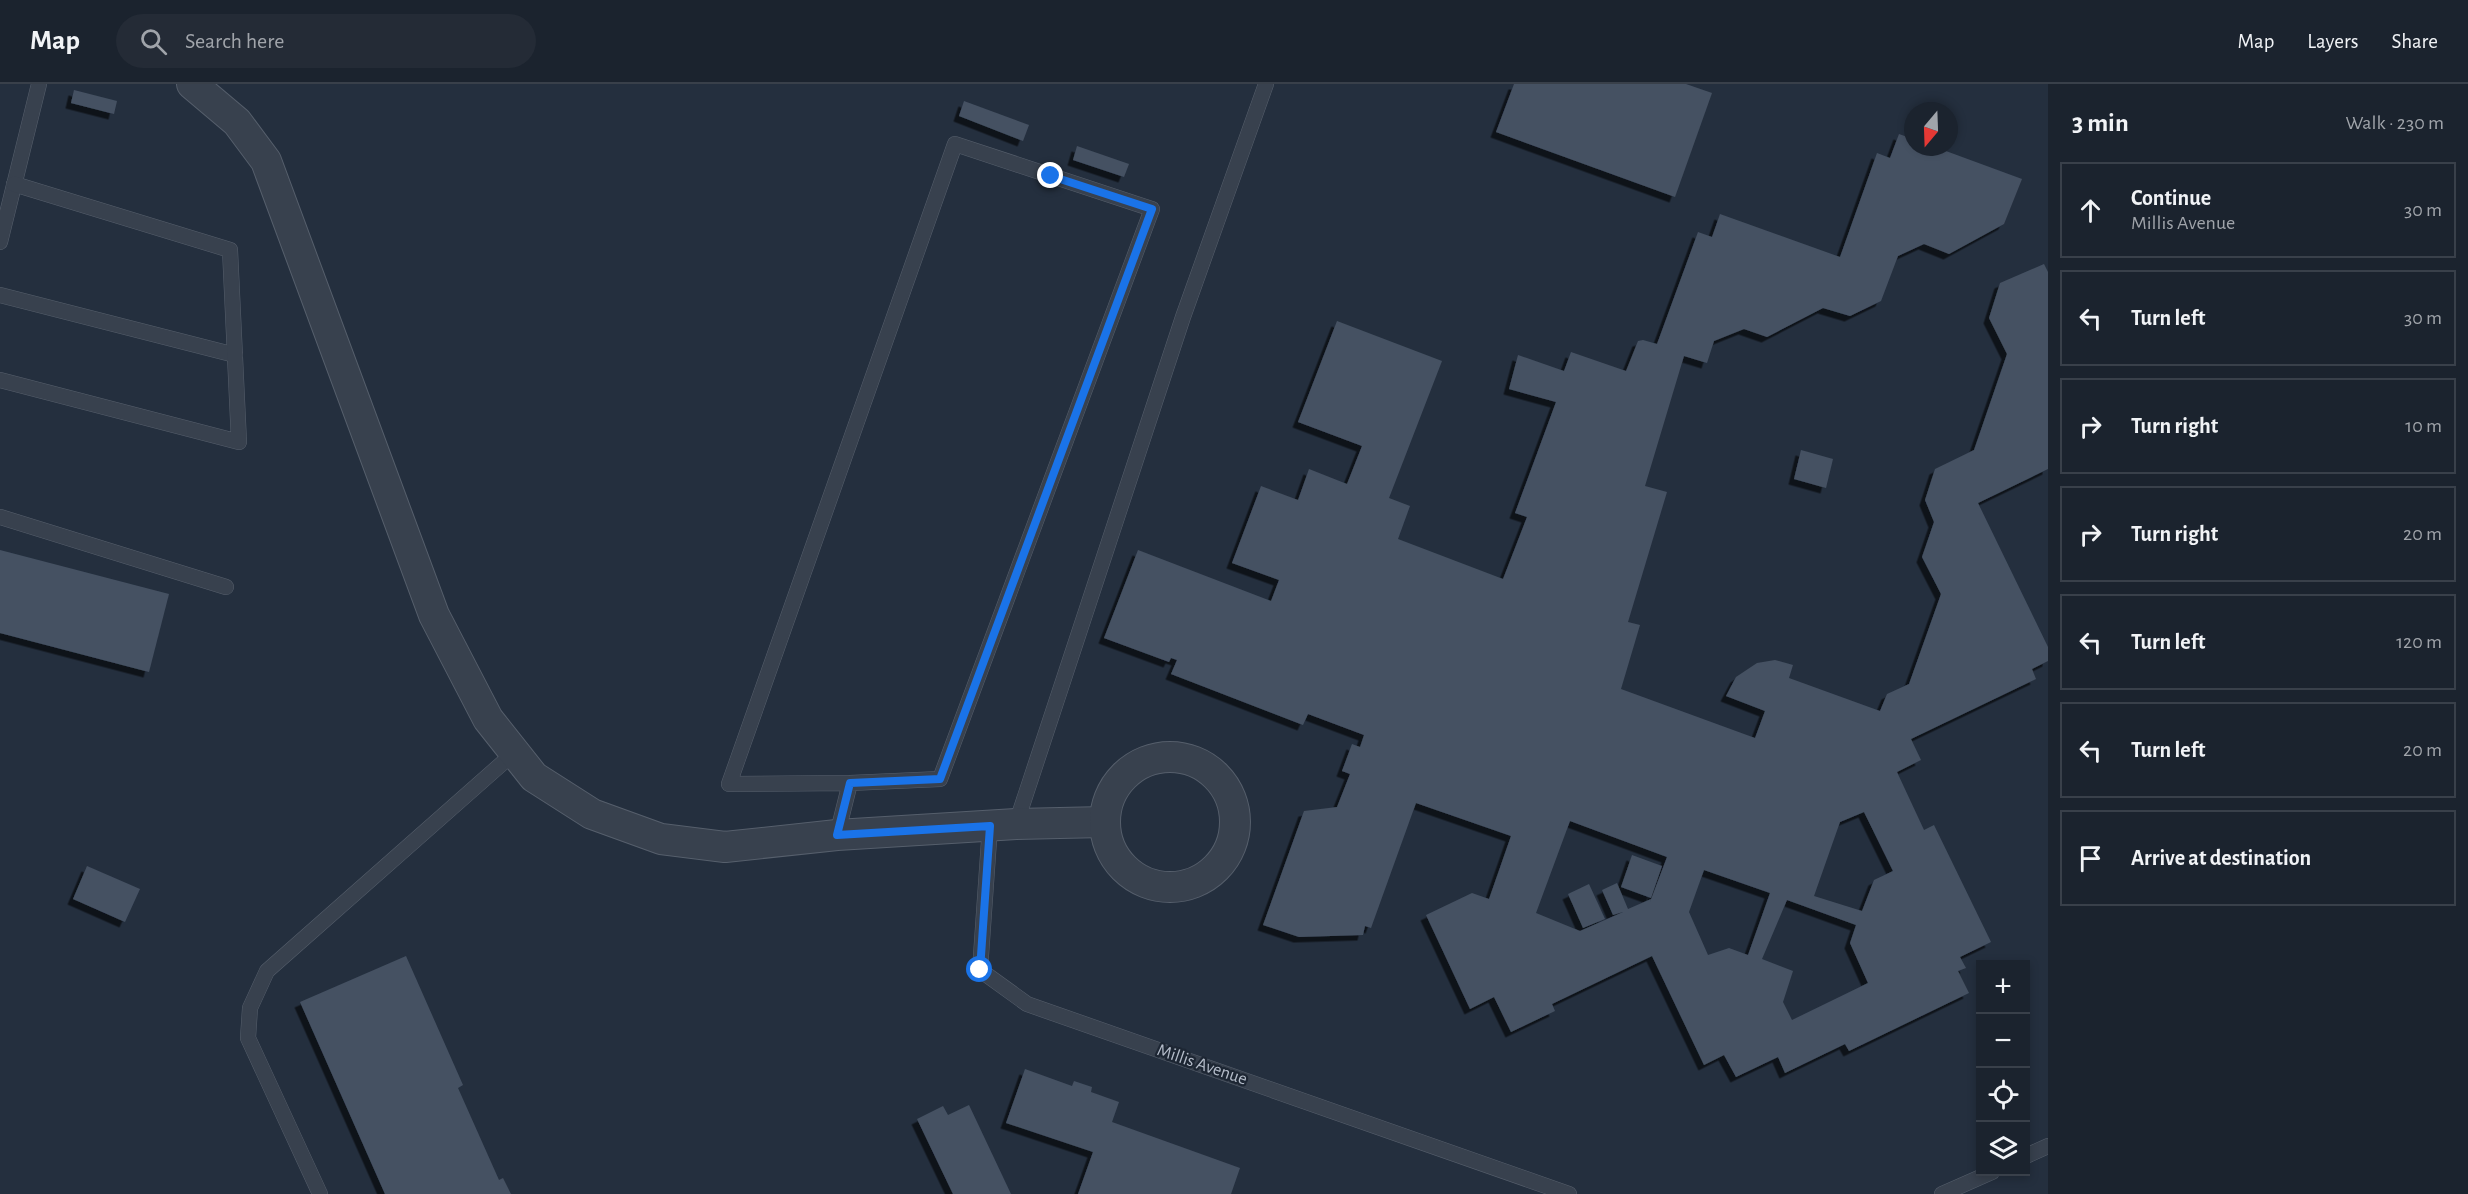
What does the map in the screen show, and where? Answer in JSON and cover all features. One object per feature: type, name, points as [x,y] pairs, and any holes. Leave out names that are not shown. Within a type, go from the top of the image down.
[{"type":"street","points":[[192,84],[237,122],[266,161],[434,615],[488,719],[534,777],[592,814],[661,839],[725,847],[837,835],[1003,825],[1104,822]]},
{"type":"street","points":[[1176,756],[1197,762],[1215,774],[1229,792],[1235,812],[1235,833],[1227,854],[1214,871],[1196,882],[1175,887],[1153,885],[1134,877],[1118,862],[1107,843],[1104,822],[1107,800],[1117,781],[1134,766],[1154,758],[1176,756]]},
{"type":"lane","points":[[0,242],[39,84]]},
{"type":"lane","points":[[1003,825],[1266,84]]},
{"type":"lane","points":[[955,144],[1152,209],[940,779],[850,783],[729,784],[955,144]]},
{"type":"lane","points":[[0,380],[239,442],[230,250],[14,184]]},
{"type":"lane","points":[[0,295],[235,355]]},
{"type":"lane","points":[[0,517],[226,586]]},
{"type":"lane","points":[[320,1194],[248,1038],[250,1008],[267,971],[515,752]]},
{"type":"lane","points":[[837,835],[850,783]]},
{"type":"lane","name":"Millis Avenue","points":[[1003,825],[980,970],[1027,1004],[1569,1194]]},
{"type":"lane","points":[[2030,1154],[2048,1146]]},
{"type":"lane","points":[[1942,1194],[1983,1176]]},
{"type":"building","points":[[1514,84],[1686,84],[1712,93],[1675,197],[1496,132]]},
{"type":"building","points":[[74,90],[117,101],[114,114],[71,103]]},
{"type":"building","points":[[964,101],[1029,125],[1023,141],[959,116]]},
{"type":"building","points":[[1899,134],[1904,136],[1904,156],[1958,155],[2022,179],[2004,224],[1949,254],[1924,244],[1898,256],[1881,301],[1850,316],[1823,308],[1767,337],[1744,329],[1714,341],[1707,363],[1684,356],[1645,486],[1667,492],[1628,622],[1640,625],[1621,689],[1755,738],[1765,711],[1726,696],[1736,677],[1757,663],[1775,660],[1793,665],[1789,678],[1880,711],[1887,694],[1909,684],[1941,594],[1922,557],[1934,522],[1925,500],[1935,469],[1974,450],[2007,354],[1989,318],[2000,283],[2044,264],[2048,272],[2048,469],[1978,503],[2048,647],[2048,661],[2032,669],[2036,679],[1911,739],[1921,760],[1897,772],[1924,830],[1934,825],[1991,942],[1960,957],[1966,968],[1958,971],[1969,993],[1849,1051],[1845,1044],[1785,1073],[1778,1057],[1736,1077],[1724,1055],[1704,1065],[1652,956],[1552,1004],[1555,1011],[1511,1032],[1494,997],[1470,1009],[1426,915],[1472,893],[1489,899],[1511,836],[1416,803],[1371,928],[1365,926],[1363,935],[1299,937],[1263,925],[1304,811],[1337,807],[1350,774],[1342,771],[1352,744],[1360,747],[1364,735],[1308,714],[1303,725],[1171,674],[1177,660],[1171,658],[1169,662],[1104,638],[1138,550],[1271,601],[1279,580],[1232,563],[1261,486],[1298,500],[1309,469],[1347,484],[1362,446],[1298,422],[1337,321],[1442,361],[1389,498],[1410,506],[1398,539],[1503,579],[1527,517],[1515,513],[1556,402],[1509,389],[1518,355],[1564,371],[1571,352],[1626,371],[1638,341],[1657,344],[1698,232],[1712,237],[1720,214],[1840,257],[1877,153],[1890,158]],"holes":[[[1864,812],[1893,871],[1874,880],[1862,911],[1814,896],[1840,822]],[[1570,821],[1667,857],[1650,902],[1651,899],[1628,909],[1617,883],[1602,890],[1613,915],[1623,912],[1580,931],[1536,913]],[[1704,870],[1770,893],[1748,955],[1729,948],[1708,955],[1689,912]],[[1787,900],[1856,925],[1850,943],[1868,983],[1792,1020],[1783,1002],[1793,971],[1762,959]]]},
{"type":"building","points":[[1077,146],[1129,164],[1124,177],[1073,160]]},
{"type":"building","points":[[1801,450],[1833,459],[1826,488],[1794,479]]},
{"type":"building","points":[[0,550],[169,594],[149,672],[0,633]]},
{"type":"building","points":[[1632,855],[1662,866],[1651,898],[1621,887]]},
{"type":"building","points":[[87,866],[140,889],[125,922],[73,899]]},
{"type":"building","points":[[1589,884],[1605,919],[1583,928],[1568,894]]},
{"type":"building","points":[[406,956],[463,1085],[458,1088],[499,1180],[503,1178],[511,1194],[385,1194],[300,1002]]},
{"type":"building","points":[[1025,1069],[1072,1086],[1074,1081],[1092,1087],[1091,1092],[1119,1102],[1112,1122],[1240,1168],[1231,1194],[1078,1194],[1093,1152],[1006,1123]]},
{"type":"building","points":[[969,1105],[1011,1194],[953,1194],[917,1119],[943,1106],[948,1115]]},
{"type":"route","points":[[980,970],[981,928],[990,826],[837,835],[850,783],[940,779],[1152,209],[1051,176]]}]
